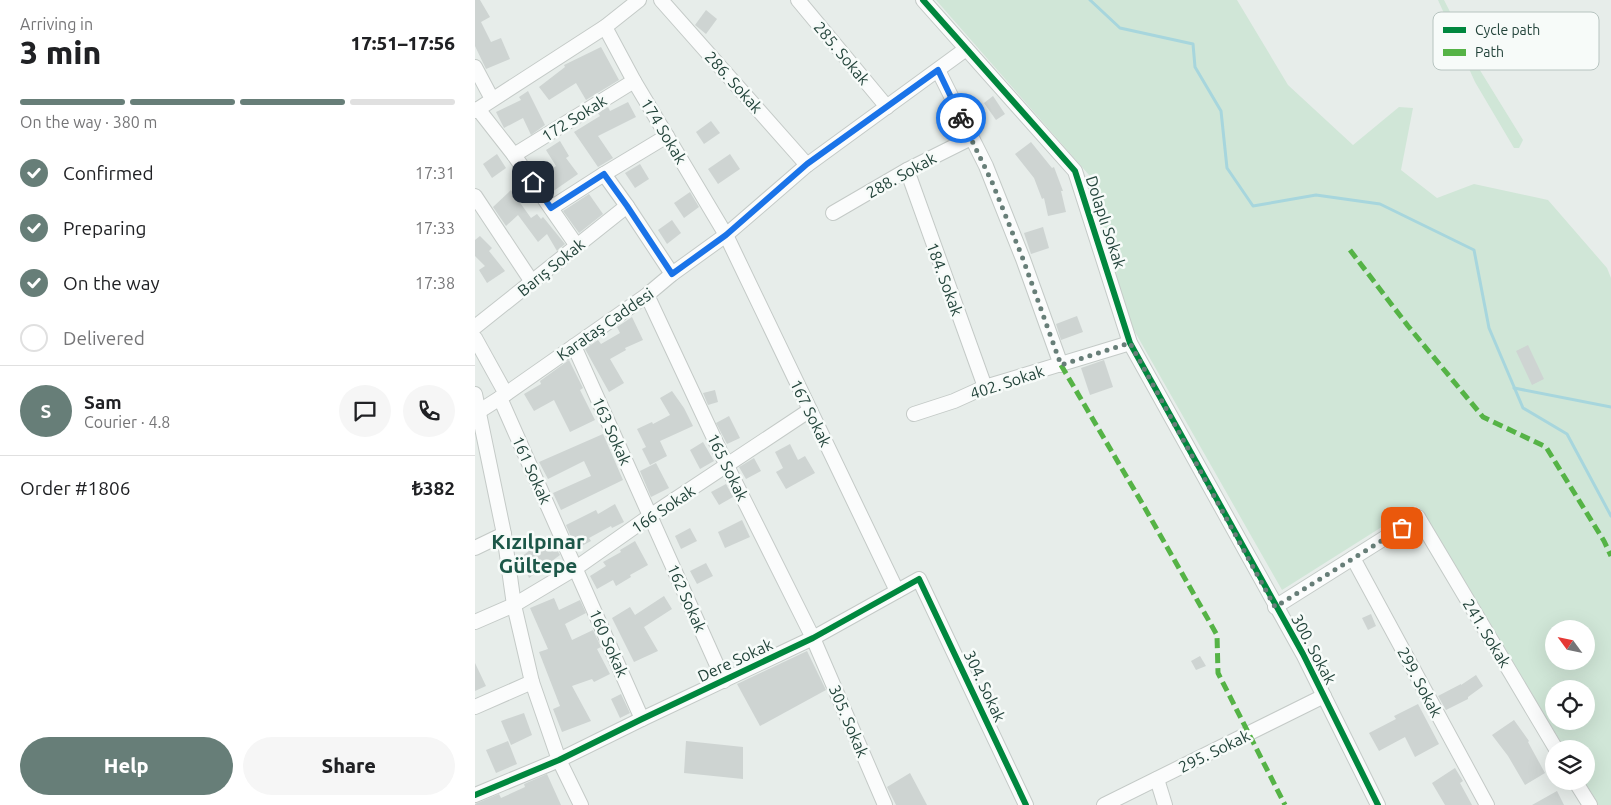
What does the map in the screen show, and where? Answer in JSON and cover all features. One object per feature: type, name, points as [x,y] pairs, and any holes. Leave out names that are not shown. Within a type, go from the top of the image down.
[{"type":"street","points":[[577,246],[514,155],[476,110],[605,27],[639,0]]},
{"type":"street","name":"286. Sokak","points":[[661,0],[807,164]]},
{"type":"street","name":"285. Sokak","points":[[798,0],[887,107]]},
{"type":"street","name":"Dolaplı Sokak","points":[[923,0],[1075,171],[1130,343],[1178,430]]},
{"type":"street","name":"174 Sokak","points":[[605,27],[726,235]]},
{"type":"street","name":"Karataş Caddesi","points":[[478,412],[647,295],[672,274],[726,235],[807,164],[966,49]]},
{"type":"street","points":[[475,67],[492,100]]},
{"type":"street","points":[[938,70],[986,166],[1010,225],[1061,365]]},
{"type":"street","name":"172 Sokak","points":[[514,155],[635,81]]},
{"type":"street","points":[[551,208],[667,136]]},
{"type":"street","name":"288. Sokak","points":[[833,213],[907,170],[971,138]]},
{"type":"street","name":"184. Sokak","points":[[907,170],[985,387]]},
{"type":"street","points":[[604,174],[672,274]]},
{"type":"street","points":[[475,196],[532,282]]},
{"type":"street","name":"Barış Sokak","points":[[475,328],[627,206]]},
{"type":"street","name":"167 Sokak","points":[[726,235],[897,591]]},
{"type":"street","name":"165 Sokak","points":[[647,295],[727,466],[813,638]]},
{"type":"street","name":"161 Sokak","points":[[475,338],[479,353],[503,396],[576,568]]},
{"type":"street","name":"402. Sokak","points":[[914,414],[954,401],[985,387],[1130,343]]},
{"type":"street","name":"163 Sokak","points":[[574,346],[650,516]]},
{"type":"street","points":[[475,394],[504,534],[514,605],[532,682],[559,760],[581,805]]},
{"type":"street","name":"166 Sokak","points":[[475,622],[514,605],[576,568],[650,516],[810,410]]},
{"type":"street","name":"300. Sokak","points":[[1178,430],[1275,607],[1303,654],[1378,805]]},
{"type":"street","name":"162 Sokak","points":[[650,516],[724,681]]},
{"type":"street","name":"241. Sokak","points":[[1353,558],[1418,518],[1551,740]]},
{"type":"street","points":[[475,548],[504,534]]},
{"type":"street","points":[[1275,607],[1353,558]]},
{"type":"street","name":"299. Sokak","points":[[1353,558],[1487,805]]},
{"type":"street","name":"160 Sokak","points":[[576,568],[642,719]]},
{"type":"street","name":"Dere Sokak","points":[[475,796],[559,760],[813,638],[919,579]]},
{"type":"street","name":"304. Sokak","points":[[919,579],[1026,805]]},
{"type":"street","name":"305. Sokak","points":[[813,638],[885,805]]},
{"type":"street","points":[[475,707],[532,682]]},
{"type":"street","name":"295. Sokak","points":[[1104,805],[1324,696]]},
{"type":"street","points":[[1157,779],[1165,805]]},
{"type":"street","points":[[1580,790],[1589,805]]},
{"type":"green space","points":[[936,0],[1237,0],[1288,85],[1353,145],[1399,107],[1413,108],[1401,170],[1437,198],[1474,184],[1548,200],[1607,268],[1611,278],[1611,805],[1598,805],[1589,790],[1595,790],[1595,740],[1560,740],[1554,730],[1595,730],[1595,680],[1545,680],[1545,716],[1422,510],[1415,506],[1282,590],[1127,318],[1089,175]]},
{"type":"green space","points":[[1438,0],[1444,0],[1450,12],[1443,12]]},
{"type":"green space","points":[[1470,70],[1480,70],[1523,140],[1519,148],[1514,148]]},
{"type":"building","points":[[475,0],[480,0],[490,17],[481,22],[491,42],[501,38],[510,59],[486,69],[475,46]]},
{"type":"building","points":[[706,10],[717,19],[706,34],[695,25]]},
{"type":"building","points":[[601,47],[619,80],[586,100],[576,83],[549,100],[539,87],[565,67],[564,65]]},
{"type":"building","points":[[528,91],[545,125],[531,135],[523,118],[504,128],[496,112],[521,100],[519,97]]},
{"type":"building","points":[[993,96],[1005,114],[996,120],[984,103]]},
{"type":"building","points":[[628,102],[636,117],[598,136],[613,158],[598,167],[574,132],[600,116],[598,113],[608,107],[610,111]]},
{"type":"building","points":[[711,121],[720,133],[704,144],[696,132]]},
{"type":"building","points":[[560,141],[569,156],[566,158],[578,174],[552,192],[541,177],[556,166],[546,150]]},
{"type":"building","points":[[1031,142],[1052,168],[1054,167],[1063,191],[1061,191],[1066,212],[1048,216],[1044,198],[1042,199],[1034,178],[1015,154]]},
{"type":"building","points":[[497,154],[506,168],[492,178],[483,164]]},
{"type":"building","points":[[730,154],[740,169],[718,184],[708,169]]},
{"type":"building","points":[[640,164],[649,179],[635,188],[625,173]]},
{"type":"building","points":[[511,190],[531,218],[537,214],[541,219],[543,217],[565,244],[557,251],[547,234],[538,242],[518,215],[506,226],[493,207]]},
{"type":"building","points":[[690,192],[699,207],[684,218],[674,203]]},
{"type":"building","points":[[589,194],[603,214],[579,233],[563,211]]},
{"type":"building","points":[[672,220],[681,233],[667,244],[658,230]]},
{"type":"building","points":[[1043,227],[1049,248],[1031,254],[1024,233]]},
{"type":"building","points":[[480,236],[492,248],[489,251],[505,271],[487,283],[479,270],[485,266],[475,256],[475,240]]},
{"type":"building","points":[[1077,316],[1083,332],[1061,340],[1056,324]]},
{"type":"building","points":[[632,317],[643,340],[625,348],[626,350],[610,359],[624,383],[609,392],[585,349],[598,340],[601,344],[620,333],[617,327]]},
{"type":"building","points":[[1528,345],[1544,379],[1532,385],[1516,351]]},
{"type":"building","points":[[569,360],[583,388],[580,390],[595,420],[570,432],[554,400],[534,411],[524,394],[541,384],[540,381]]},
{"type":"building","points":[[1104,360],[1113,387],[1090,395],[1081,368]]},
{"type":"building","points":[[715,390],[718,402],[708,405],[703,393]]},
{"type":"building","points":[[672,391],[684,408],[693,426],[660,441],[667,456],[650,465],[642,449],[646,447],[637,429],[652,422],[653,424],[670,415],[660,398]]},
{"type":"building","points":[[729,416],[740,438],[727,444],[716,423]]},
{"type":"building","points":[[603,434],[623,480],[561,510],[553,493],[591,476],[584,461],[548,479],[539,462]]},
{"type":"building","points":[[703,442],[714,461],[700,469],[690,450]]},
{"type":"building","points":[[790,444],[798,460],[805,456],[815,473],[786,489],[776,472],[783,468],[775,452]]},
{"type":"building","points":[[754,458],[761,471],[746,479],[739,467]]},
{"type":"building","points":[[656,463],[669,488],[651,497],[640,471]]},
{"type":"building","points":[[726,484],[733,497],[719,505],[711,492]]},
{"type":"building","points":[[615,504],[624,522],[612,528],[611,526],[589,538],[591,541],[576,549],[566,525],[596,510],[598,514]]},
{"type":"building","points":[[742,520],[750,537],[725,548],[718,532]]},
{"type":"building","points":[[690,528],[697,541],[681,549],[675,536]]},
{"type":"building","points":[[549,536],[560,555],[529,578],[521,557]]},
{"type":"building","points":[[635,541],[648,565],[630,575],[631,577],[616,586],[613,580],[597,589],[590,576],[606,566],[603,562],[621,552],[620,550]]},
{"type":"building","points":[[706,563],[713,576],[697,584],[690,571]]},
{"type":"building","points":[[664,596],[672,609],[644,627],[658,651],[634,662],[612,618],[630,607],[635,615]]},
{"type":"building","points":[[554,598],[559,610],[580,600],[586,613],[565,624],[572,640],[593,630],[601,647],[597,649],[610,674],[594,682],[592,679],[572,686],[591,721],[562,732],[553,709],[560,706],[539,652],[548,649],[530,608]]},
{"type":"building","points":[[1371,614],[1376,626],[1368,630],[1362,618]]},
{"type":"building","points":[[807,651],[826,690],[760,726],[737,684]]},
{"type":"building","points":[[1200,656],[1206,666],[1196,670],[1191,661]]},
{"type":"building","points":[[475,663],[486,686],[475,691]]},
{"type":"building","points":[[1476,675],[1483,686],[1468,697],[1468,699],[1446,710],[1438,696]]},
{"type":"building","points":[[621,694],[630,713],[620,718],[611,699]]},
{"type":"building","points":[[1418,704],[1439,744],[1415,757],[1405,737],[1379,751],[1369,733],[1396,719],[1394,716]]},
{"type":"building","points":[[524,713],[532,735],[511,745],[501,721]]},
{"type":"building","points":[[1514,720],[1529,741],[1545,773],[1525,785],[1508,756],[1492,735]]},
{"type":"building","points":[[508,741],[517,764],[496,773],[486,750]]},
{"type":"building","points":[[686,741],[743,747],[743,779],[684,773]]},
{"type":"building","points":[[1455,768],[1463,781],[1460,783],[1472,805],[1445,805],[1432,783]]},
{"type":"building","points":[[910,773],[927,805],[896,805],[887,787]]},
{"type":"building","points":[[547,774],[561,805],[475,805],[499,794],[501,798],[525,787],[524,784]]},
{"type":"building","points":[[1557,791],[1564,805],[1532,805]]},
{"type":"waterway","points":[[1090,0],[1120,28],[1193,44],[1195,67],[1221,111],[1227,168],[1253,206],[1316,195],[1380,204],[1474,250],[1489,328],[1523,408],[1567,434],[1611,516]]},
{"type":"waterway","points":[[1514,388],[1611,407]]},
{"type":"marked path","points":[[1350,250],[1408,326],[1483,417],[1546,447],[1604,541],[1611,556]]},
{"type":"marked path","points":[[1061,365],[1217,635],[1218,673],[1285,805]]},
{"type":"cycle path","points":[[923,0],[1075,171],[1130,343],[1303,654],[1378,805]]},
{"type":"cycle path","points":[[475,795],[559,760],[813,638],[919,579],[1026,805]]},
{"type":"way so far","points":[[961,118],[986,166],[1023,259],[1061,365],[1130,343],[1275,607],[1402,528]]},
{"type":"district","name":"Kızılpınar Gültepe","points":[[538,553]]},
{"type":"route","points":[[533,182],[551,208],[604,174],[672,274],[726,235],[807,164],[938,70],[961,118]]}]
